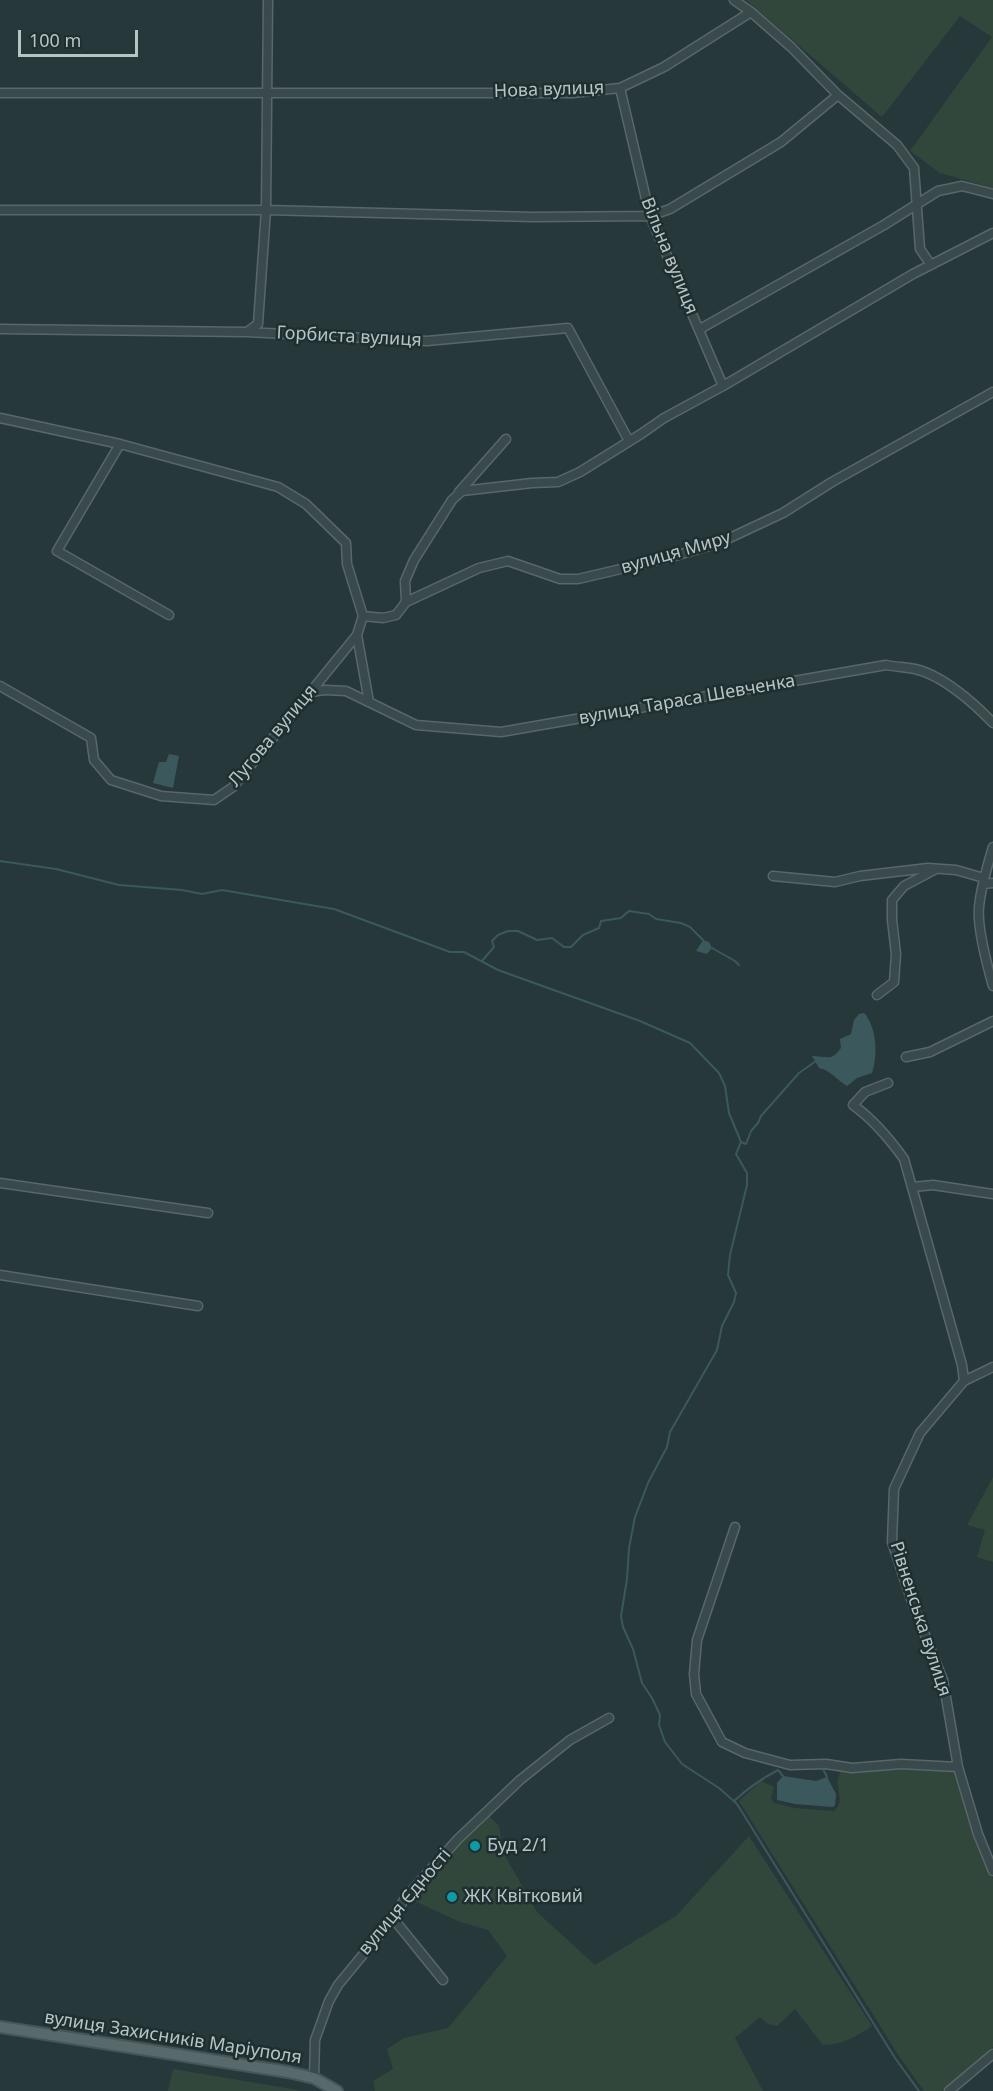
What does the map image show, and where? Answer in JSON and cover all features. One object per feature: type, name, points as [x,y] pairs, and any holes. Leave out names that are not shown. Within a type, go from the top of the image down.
[{"type":"main road","name":"вулиця Захисників Маріуполя","points":[[0,2027],[288,2072],[314,2078],[337,2091]]},
{"type":"street","points":[[246,332],[258,324],[266,210],[268,0]]},
{"type":"street","points":[[734,0],[791,47],[837,95],[897,145],[914,168],[920,249],[932,265]]},
{"type":"street","name":"Нова вулиця","points":[[0,93],[573,93],[620,88],[664,67],[751,12]]},
{"type":"street","name":"Вільна вулиця","points":[[620,88],[650,216],[723,386]]},
{"type":"street","points":[[0,210],[266,210],[533,217],[650,216],[670,209],[781,142],[837,95]]},
{"type":"street","points":[[700,329],[938,191],[962,186],[993,194]]},
{"type":"street","points":[[457,495],[470,489],[558,482],[580,472],[663,418],[723,386],[932,265],[993,233]]},
{"type":"street","name":"Горбиста вулиця","points":[[0,329],[246,332],[427,341],[568,328],[629,441]]},
{"type":"street","name":"вулиця Миру","points":[[363,615],[382,618],[396,615],[406,602],[479,568],[508,561],[560,579],[578,579],[668,558],[719,543],[783,513],[832,482],[993,392]]},
{"type":"street","points":[[0,418],[120,444],[278,487],[306,504],[346,543],[347,564],[363,615],[357,635],[369,702]]},
{"type":"street","points":[[406,602],[405,581],[414,560],[457,495],[506,439]]},
{"type":"street","points":[[120,444],[57,551],[169,615]]},
{"type":"street","name":"Лугова вулиця","points":[[0,686],[90,738],[94,760],[111,780],[161,796],[214,800],[232,787],[357,635]]},
{"type":"street","name":"вулиця Тараса Шевченка","points":[[310,692],[346,691],[416,725],[501,732],[886,665],[916,669],[940,680],[981,710],[993,723]]},
{"type":"street","points":[[993,847],[983,881],[979,909],[993,986]]},
{"type":"street","points":[[772,876],[835,882],[860,876],[928,868],[956,870],[993,883]]},
{"type":"street","points":[[877,995],[894,982],[896,954],[892,900],[904,886],[937,869]]},
{"type":"street","points":[[906,1057],[930,1052],[993,1022]]},
{"type":"street","points":[[888,1083],[865,1092],[853,1105],[866,1114],[886,1134],[904,1159],[962,1365],[964,1381]]},
{"type":"street","points":[[0,1183],[208,1213]]},
{"type":"street","points":[[913,1187],[933,1185],[993,1194]]},
{"type":"street","points":[[0,1275],[198,1306]]},
{"type":"street","name":"Рівненська вулиця","points":[[993,1367],[964,1381],[920,1433],[894,1489],[892,1542],[913,1605],[943,1680],[958,1767],[981,1842],[993,1871]]},
{"type":"street","points":[[735,1527],[698,1640],[694,1674],[696,1694],[722,1742],[745,1753],[790,1765],[852,1768],[902,1764],[958,1767]]},
{"type":"street","name":"вулиця Єдності","points":[[314,2078],[315,2040],[329,2001],[406,1897],[458,1839],[520,1780],[570,1740],[609,1718]]},
{"type":"street","points":[[392,1917],[443,1980]]},
{"type":"street","points":[[950,2091],[993,2054]]},
{"type":"green space","points":[[746,0],[993,0],[993,188],[940,173],[910,151],[992,37],[960,16],[882,117]]},
{"type":"green space","points":[[993,1477],[993,1562],[977,1557],[985,1530],[967,1525]]},
{"type":"green space","points":[[902,1768],[955,1770],[983,1861],[993,1879],[993,2047],[942,2091],[924,2091],[899,2056],[739,1801],[761,1781],[774,1787],[771,1798],[774,1803],[794,1808],[834,1811],[839,1802],[838,1782],[841,1770],[852,1772]]},
{"type":"green space","points":[[485,1812],[499,1826],[504,1854],[537,1912],[595,1965],[676,1916],[749,1836],[872,2026],[843,2042],[823,2045],[795,2009],[777,2026],[768,2024],[760,2017],[735,2038],[763,2091],[375,2091],[373,2081],[393,2069],[387,2049],[404,2038],[448,2028],[507,1956],[488,1930],[460,1922],[406,1897]]},
{"type":"green space","points":[[173,2069],[292,2089],[300,2091],[168,2091]]},
{"type":"water","points":[[169,754],[179,756],[173,788],[153,783],[159,762],[166,762]]},
{"type":"water","points":[[703,940],[709,942],[712,948],[707,954],[696,951]]},
{"type":"water","points":[[864,1013],[874,1034],[876,1050],[874,1066],[872,1073],[857,1078],[847,1086],[819,1068],[812,1056],[831,1057],[834,1055],[841,1048],[840,1039],[851,1034],[854,1020],[859,1014]]},
{"type":"water","points":[[783,1776],[816,1781],[827,1777],[836,1794],[835,1805],[833,1807],[795,1804],[777,1800],[777,1783]]},
{"type":"waterway","points":[[0,861],[56,869],[119,885],[182,890],[202,894],[222,890],[334,909],[450,952],[464,952],[498,970],[640,1021],[690,1043],[719,1073],[725,1086],[729,1113],[741,1142],[736,1154],[747,1173],[747,1185],[730,1255],[728,1275],[736,1293],[722,1326],[717,1350],[670,1432],[667,1447],[648,1483],[635,1517],[621,1616],[623,1627],[633,1649],[642,1683],[660,1715],[659,1725],[665,1742],[682,1764],[719,1788],[737,1804],[895,2058],[919,2091]]},
{"type":"waterway","points":[[482,961],[494,947],[492,941],[498,935],[508,931],[518,931],[537,940],[552,938],[564,947],[571,947],[583,935],[599,928],[601,921],[621,918],[629,911],[681,923],[690,927],[703,940]]},
{"type":"waterway","points":[[712,948],[739,965]]},
{"type":"waterway","points":[[741,1142],[746,1144],[761,1116],[799,1073],[816,1061]]},
{"type":"waterway","points":[[734,1801],[755,1784],[778,1770],[783,1776]]},
{"type":"waterway","points":[[824,1771],[827,1777]]},
{"type":"place","name":"Буд 2/1","points":[[475,1846]]},
{"type":"place","name":"ЖК Квітковий","points":[[452,1897]]}]
